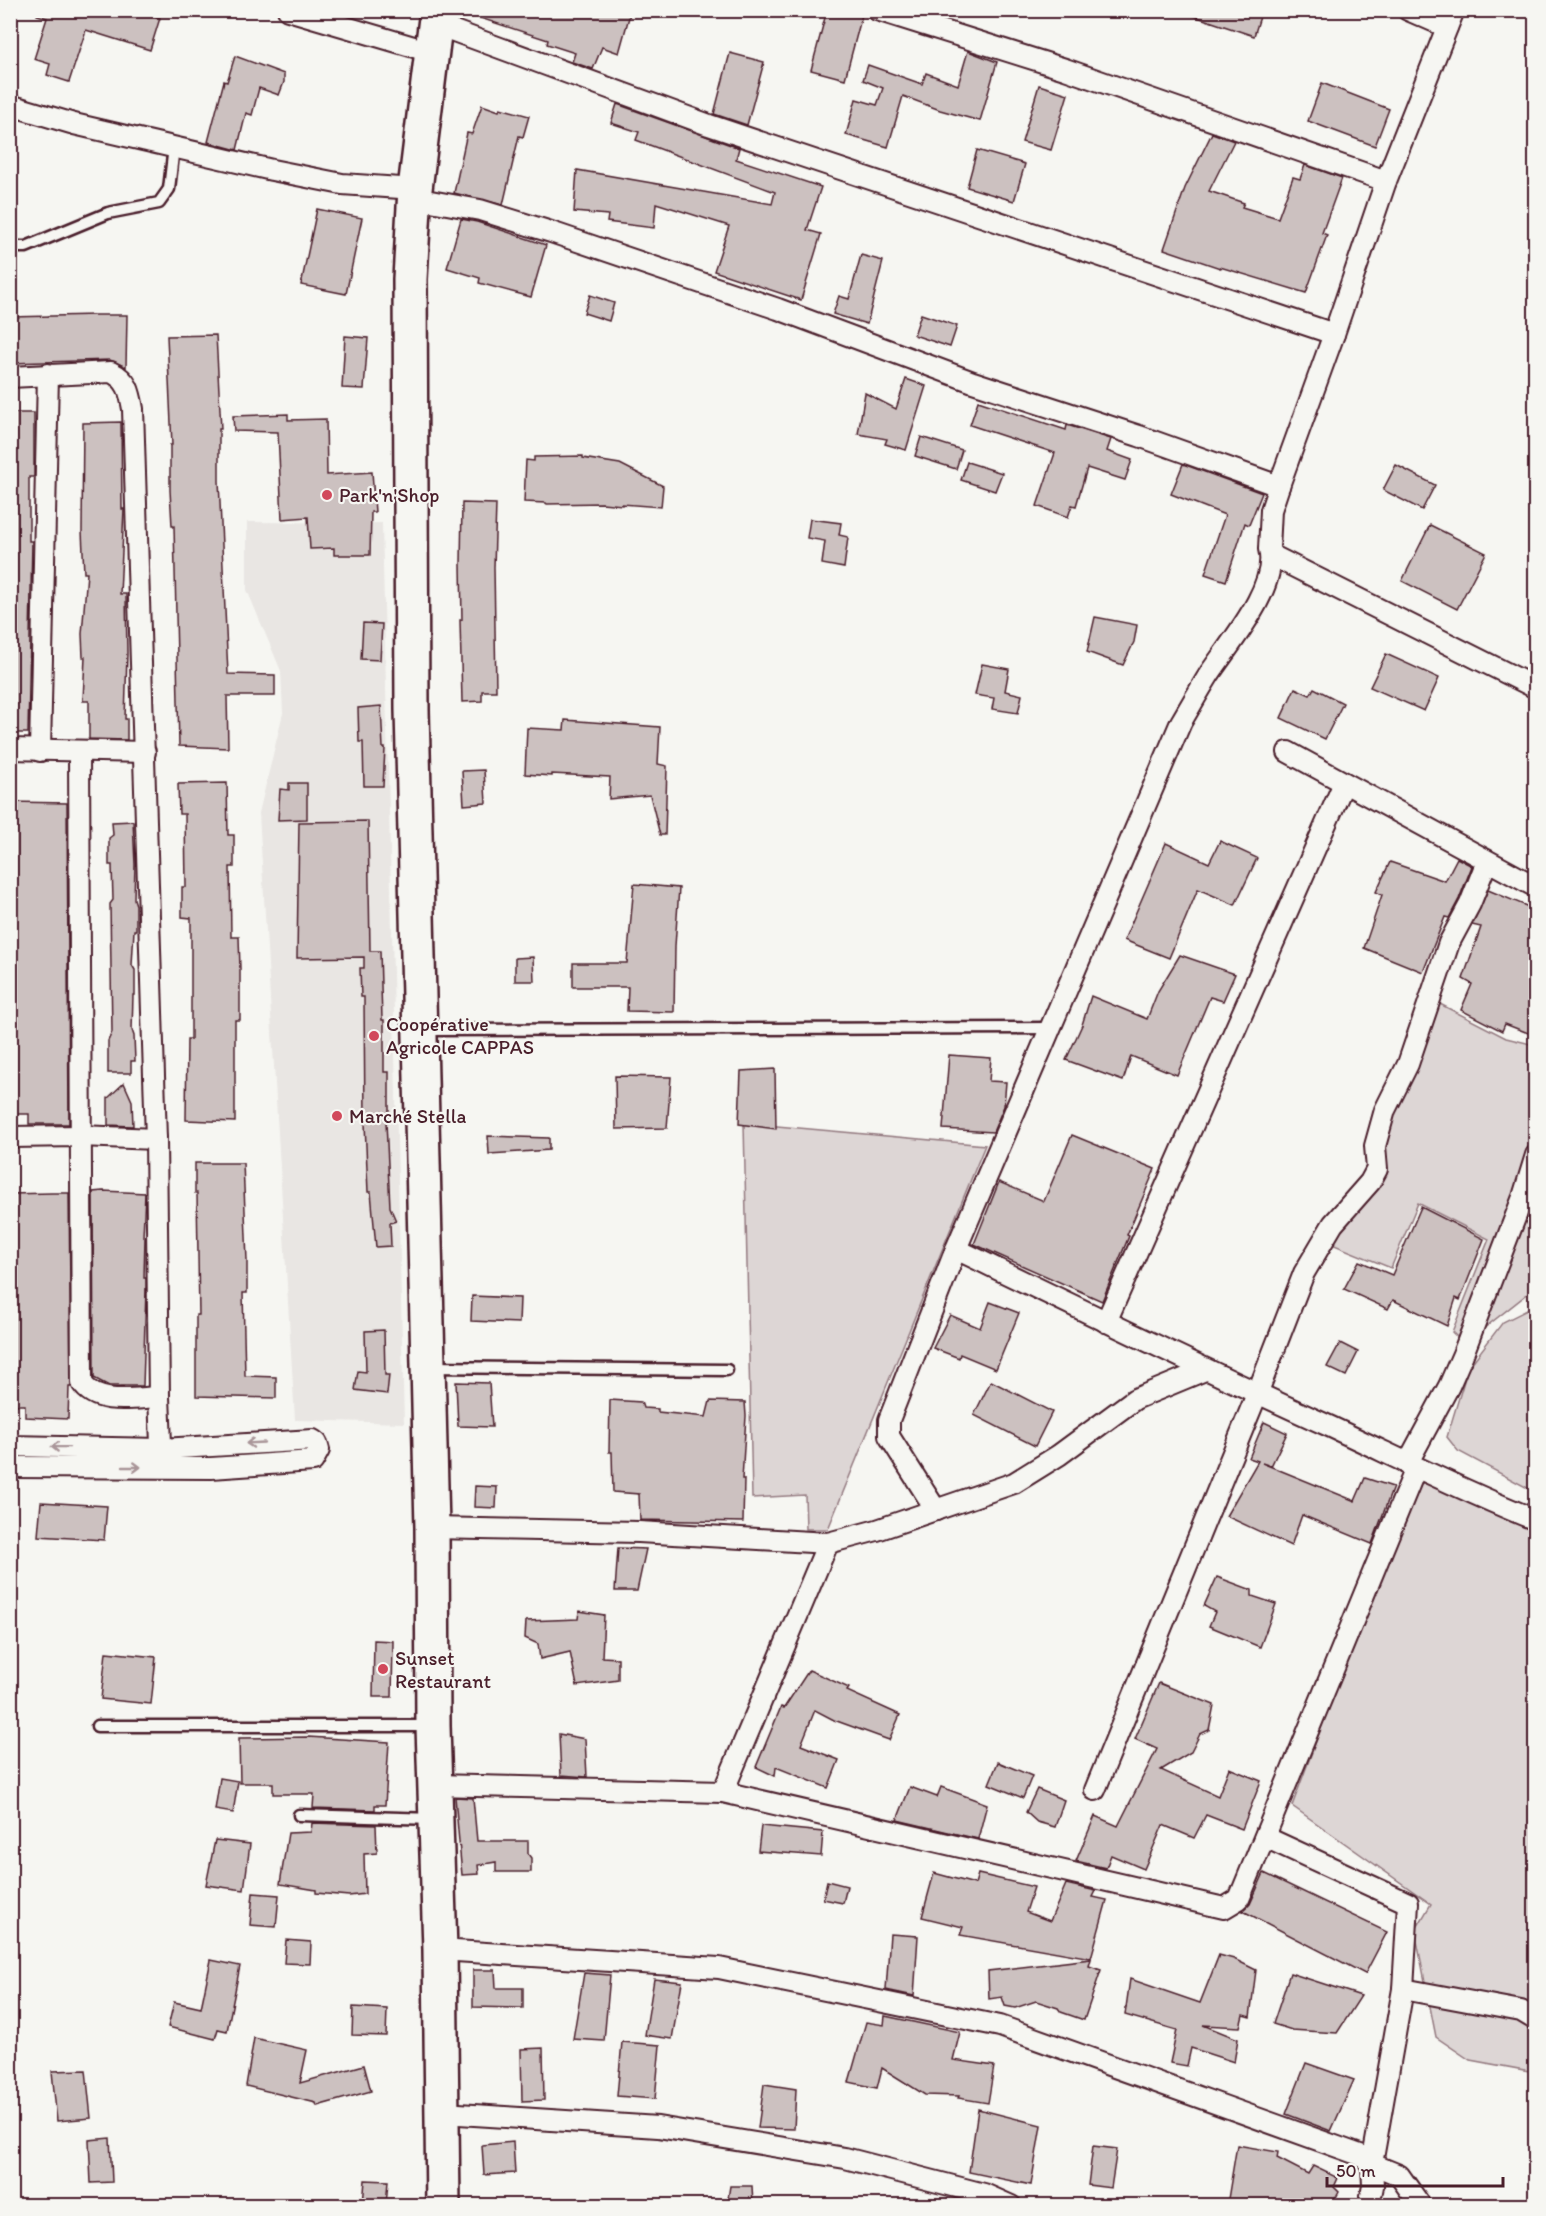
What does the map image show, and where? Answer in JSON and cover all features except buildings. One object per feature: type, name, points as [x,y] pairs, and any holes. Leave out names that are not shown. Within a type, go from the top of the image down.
[{"type":"highway","points":[[434,29],[414,194],[410,279],[412,710],[432,1528],[433,1726],[440,1950],[443,2205]]},
{"type":"street","points":[[288,10],[434,29],[709,125],[1334,334]]},
{"type":"street","points":[[878,10],[1065,69],[1386,181]]},
{"type":"street","points":[[936,1510],[889,1436],[889,1420],[956,1249],[1181,722],[1205,680],[1256,605],[1265,586],[1270,555],[1271,510],[1386,181],[1451,19],[1408,10]]},
{"type":"street","points":[[10,105],[74,124],[174,147],[342,184],[414,194],[480,210],[778,309],[973,382],[1139,436],[1279,486]]},
{"type":"street","points":[[10,377],[111,372],[120,376],[130,389],[133,409],[156,1139],[159,1397],[162,1458]]},
{"type":"street","points":[[40,751],[48,374]]},
{"type":"street","points":[[1270,555],[1536,688]]},
{"type":"street","points":[[10,749],[145,752]]},
{"type":"street","points":[[79,751],[82,1383],[88,1391],[104,1398],[159,1397]]},
{"type":"street","points":[[1288,752],[1536,887]]},
{"type":"street","points":[[1106,1322],[1344,783]]},
{"type":"street","points":[[1095,1790],[1304,1273],[1333,1224],[1370,1182],[1377,1169],[1375,1146],[1385,1110],[1408,1064],[1449,943],[1470,903],[1487,861]]},
{"type":"street","points":[[10,1137],[80,1136],[156,1139]]},
{"type":"street","points":[[435,1785],[723,1792],[1224,1908],[1239,1899],[1265,1837],[1411,1466],[1463,1354],[1523,1197],[1536,1155]]},
{"type":"street","points":[[956,1249],[1205,1370],[1411,1466],[1536,1520]]},
{"type":"street","points":[[432,1528],[639,1532],[828,1543],[877,1530],[1014,1483],[1059,1455],[1135,1399],[1205,1370]]},
{"type":"street","points":[[10,1446],[162,1458],[211,1468],[313,1461],[319,1450],[317,1443],[313,1440],[162,1458],[10,1467]]},
{"type":"street","points":[[723,1792],[828,1543]]},
{"type":"street","points":[[1265,1837],[1408,1903],[1403,1989],[1372,2164],[1373,2186],[1369,2205]]},
{"type":"street","points":[[440,1950],[719,1968],[1000,2026],[1360,2155],[1372,2164],[1399,2175],[1421,2205]]},
{"type":"street","points":[[1403,1989],[1521,2012],[1536,2020]]},
{"type":"street","points":[[443,2113],[658,2127],[845,2158],[984,2194],[1011,2205]]},
{"type":"lane","points":[[10,247],[26,247],[108,213],[159,202],[169,189],[174,147]]},
{"type":"lane","points":[[420,1030],[1050,1028]]},
{"type":"lane","points":[[428,1367],[727,1370]]},
{"type":"lane","points":[[98,1726],[433,1726]]},
{"type":"lane","points":[[299,1815],[437,1820]]},
{"type":"shaded area","name":"Marché Stella","points":[[247,522],[382,523],[404,1423],[295,1420],[259,813],[283,713],[281,671],[247,590]]},
{"type":"shaded area","points":[[1438,1003],[1506,1038],[1535,1045],[1535,1288],[1464,1344],[1452,1332],[1489,1239],[1418,1203],[1391,1268],[1327,1242],[1380,1181],[1387,1133]]},
{"type":"shaded area","points":[[744,1123],[985,1145],[828,1529],[806,1529],[805,1495],[752,1498]]},
{"type":"shaded area","points":[[1535,1306],[1535,1492],[1458,1451],[1447,1437],[1468,1368],[1503,1322]]},
{"type":"shaded area","points":[[1416,1473],[1535,1532],[1535,2072],[1470,2060],[1436,2037],[1415,1931],[1431,1904],[1292,1806]]},
{"type":"place","name":"Park'n'Shop","points":[[327,495]]},
{"type":"place","name":"Coopérative Agricole CAPPAS","points":[[374,1036]]},
{"type":"place","name":"Marché Stella","points":[[337,1116]]},
{"type":"place","name":"Sunset Restaurant","points":[[383,1669]]}]
